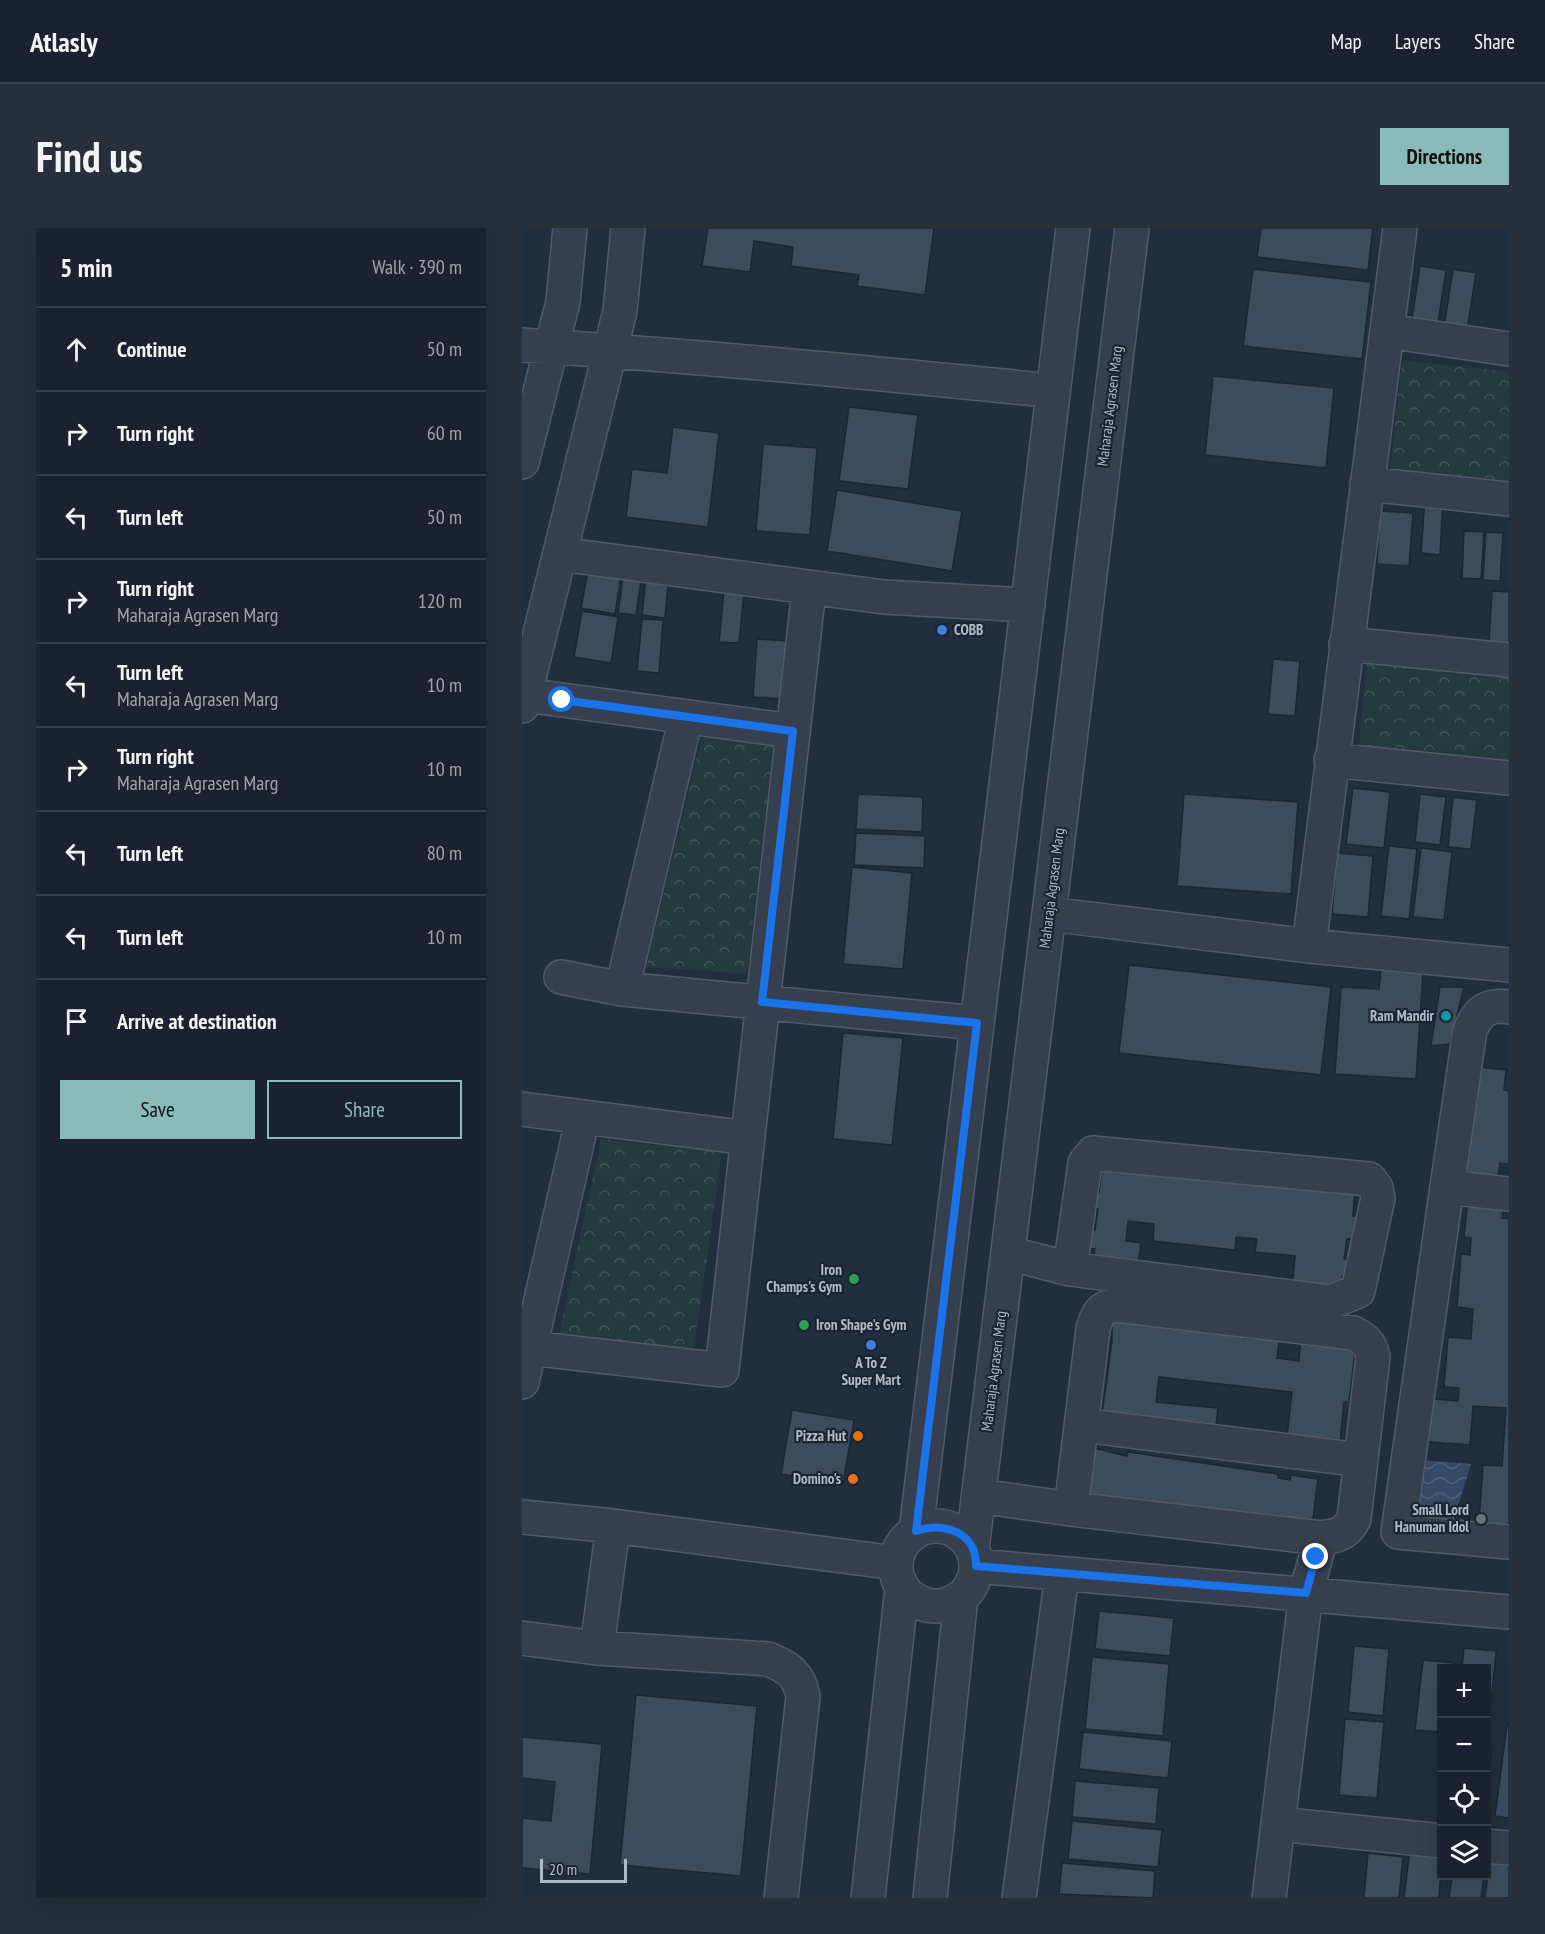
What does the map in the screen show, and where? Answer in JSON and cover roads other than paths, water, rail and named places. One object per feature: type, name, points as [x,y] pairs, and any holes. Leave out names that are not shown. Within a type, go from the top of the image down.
[{"type":"street","points":[[522,462],[536,346],[563,302],[570,228]]},
{"type":"street","points":[[628,228],[620,311],[523,701],[686,717],[793,731]]},
{"type":"street","points":[[916,1531],[1073,228]]},
{"type":"street","name":"Maharaja Agrasen Marg","points":[[930,1898],[961,1597],[970,1587],[974,1558],[979,1496],[1132,228]]},
{"type":"street","points":[[1309,946],[1400,228]]},
{"type":"street","points":[[1387,331],[1509,349]]},
{"type":"street","points":[[536,346],[609,349],[1053,391]]},
{"type":"street","points":[[1367,484],[1509,499]]},
{"type":"street","points":[[560,554],[884,597],[1028,605]]},
{"type":"street","points":[[530,1348],[722,1370],[793,731],[824,590]]},
{"type":"street","points":[[1346,644],[1509,660]]},
{"type":"street","points":[[622,989],[686,717]]},
{"type":"street","points":[[1331,760],[1509,778]]},
{"type":"street","points":[[1049,914],[1309,946],[1509,965]]},
{"type":"street","points":[[561,977],[622,989],[977,1023]]},
{"type":"street","points":[[1509,1006],[1488,1006],[1478,1013],[1470,1030],[1398,1532],[1509,1542]]},
{"type":"street","points":[[522,1109],[748,1138]]},
{"type":"street","points":[[522,1382],[583,1117]]},
{"type":"street","points":[[1008,1253],[1070,1269],[1331,1302],[1358,1291],[1378,1198],[1376,1188],[1369,1179],[1093,1152],[1085,1163],[1070,1269]]},
{"type":"street","points":[[1447,1187],[1509,1194]]},
{"type":"street","points":[[979,1496],[1071,1509],[1321,1538],[1339,1536],[1349,1529],[1353,1519],[1373,1357],[1371,1347],[1365,1339],[1342,1331],[1116,1305],[1106,1306],[1096,1315],[1071,1509]]},
{"type":"street","points":[[1082,1425],[1360,1460]]},
{"type":"street","points":[[522,1517],[613,1526],[899,1576],[912,1598],[923,1604],[950,1604],[961,1597]]},
{"type":"street","points":[[597,1648],[613,1526]]},
{"type":"street","points":[[868,1898],[899,1576],[899,1550],[906,1539],[916,1531],[929,1526],[942,1526],[965,1538],[974,1558],[1062,1575],[1306,1593],[1509,1612]]},
{"type":"street","points":[[1269,1898],[1306,1593],[1321,1538]]},
{"type":"street","points":[[1019,1898],[1062,1575]]},
{"type":"street","points":[[522,1638],[597,1648],[768,1659],[783,1665],[795,1675],[801,1683],[803,1697],[781,1898]]},
{"type":"street","points":[[1278,1824],[1437,1840]]},
{"type":"street","points":[[1491,1846],[1509,1848]]},
{"type":"water","points":[[1408,1459],[1471,1464],[1449,1536],[1398,1532]]},
{"type":"place","name":"COBB","points":[[942,630]]},
{"type":"place","name":"Ram Mandir","points":[[1446,1016]]},
{"type":"place","name":"Iron Champs's Gym","points":[[854,1279]]},
{"type":"place","name":"Iron Shape's Gym","points":[[804,1325]]},
{"type":"place","name":"A To Z Super Mart","points":[[871,1345]]},
{"type":"place","name":"Pizza Hut","points":[[858,1436]]},
{"type":"place","name":"Domino's","points":[[853,1479]]},
{"type":"place","name":"Small Lord Hanuman Idol","points":[[1481,1519]]}]
